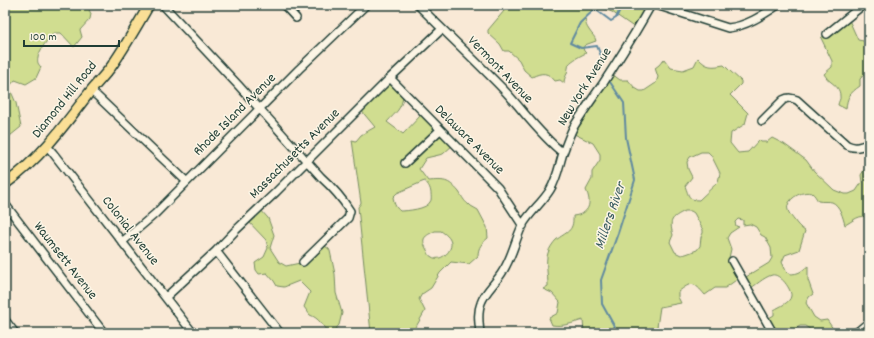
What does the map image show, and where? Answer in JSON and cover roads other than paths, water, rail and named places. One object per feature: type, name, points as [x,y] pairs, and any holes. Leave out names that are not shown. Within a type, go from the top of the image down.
[{"type":"main road","name":"Diamond Hill Road","points":[[5,184],[23,170],[47,146],[68,121],[123,49],[149,5]]},
{"type":"street","points":[[162,5],[239,86],[321,177],[333,188],[350,212],[348,218],[303,262]]},
{"type":"street","points":[[284,5],[296,18]]},
{"type":"street","name":"Rhode Island Avenue","points":[[122,242],[155,214],[186,181],[260,110],[299,69],[366,5]]},
{"type":"street","name":"Vermont Avenue","points":[[418,5],[487,72],[544,136],[563,153]]},
{"type":"street","name":"New York Avenue","points":[[480,333],[478,318],[479,309],[484,296],[500,277],[523,226],[550,191],[555,182],[563,153],[576,123],[602,85],[651,5]]},
{"type":"street","points":[[656,5],[728,28],[734,28],[746,24],[778,5]]},
{"type":"street","points":[[827,34],[863,5]]},
{"type":"street","name":"Massachusetts Avenue","points":[[166,297],[216,251],[390,78],[442,29]]},
{"type":"street","name":"Delaware Avenue","points":[[390,78],[498,188],[523,226]]},
{"type":"street","points":[[91,91],[186,181]]},
{"type":"street","points":[[762,121],[783,100],[792,98],[797,100],[847,145],[854,148],[869,143]]},
{"type":"street","points":[[404,163],[440,130]]},
{"type":"street","name":"Colonial Avenue","points":[[47,146],[193,333]]},
{"type":"street","name":"Waumsett Avenue","points":[[5,204],[104,333]]},
{"type":"street","points":[[216,251],[280,333]]},
{"type":"street","points":[[732,261],[773,333]]},
{"type":"street","points":[[5,320],[15,333]]},
{"type":"street","points":[[856,333],[869,322]]},
{"type":"waterway","name":"Millers River","points":[[600,70],[601,56],[597,46],[581,48],[570,43],[580,23],[595,9],[611,21],[616,18],[622,5]]},
{"type":"waterway","name":"Millers River","points":[[610,82],[624,103],[626,138],[635,180],[601,280],[602,304],[618,333]]}]
